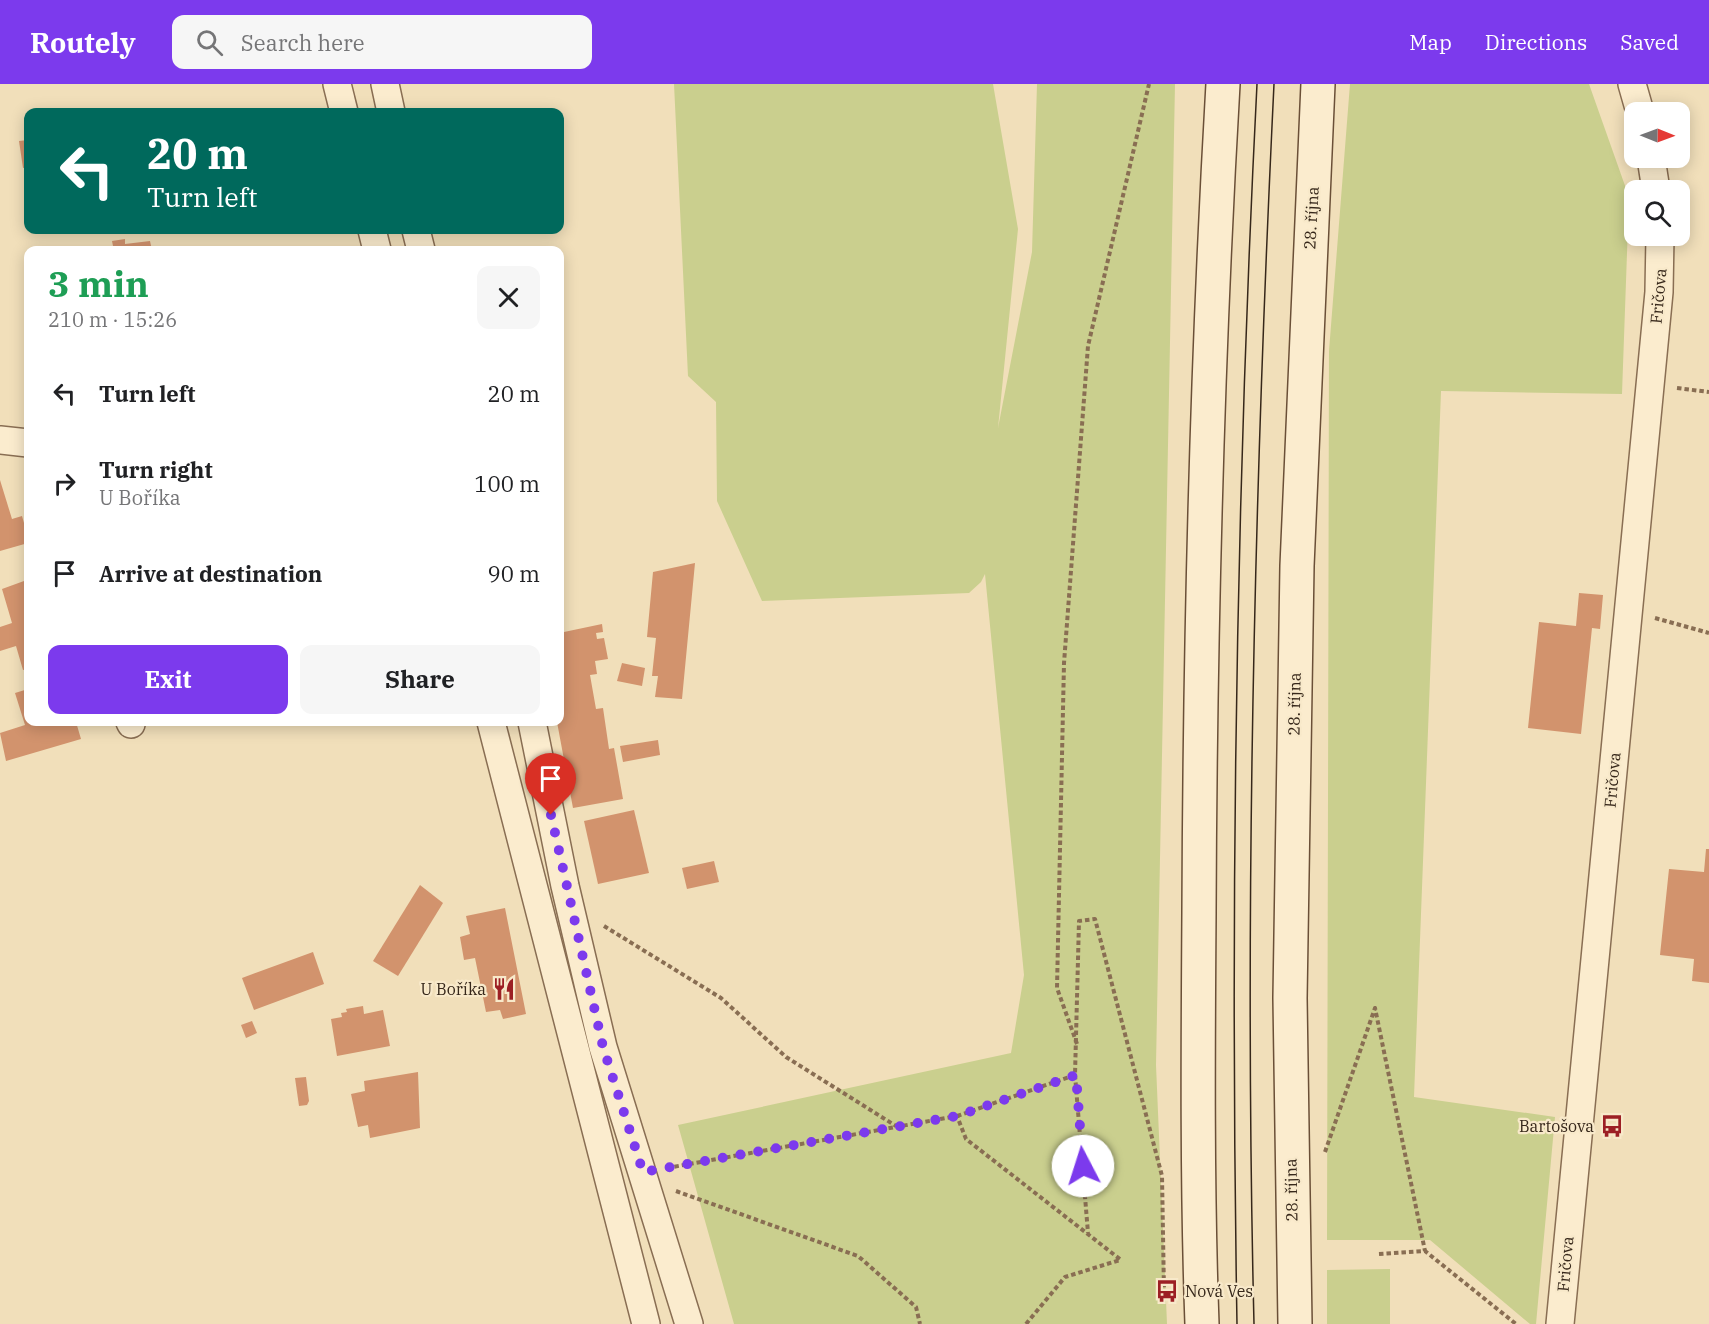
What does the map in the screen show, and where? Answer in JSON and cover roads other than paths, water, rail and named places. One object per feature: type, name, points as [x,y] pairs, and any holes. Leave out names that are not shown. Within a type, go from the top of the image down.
[{"type":"main road","points":[[1202,1324],[1198,1082],[1201,650],[1222,84]]},
{"type":"main road","name":"28. října","points":[[1295,1324],[1290,998],[1296,602],[1302,398],[1318,84]]},
{"type":"street","points":[[337,84],[343,108]]},
{"type":"street","points":[[385,84],[390,108]]},
{"type":"street","points":[[1632,84],[1637,102]]},
{"type":"street","name":"Fričova","points":[[1560,1324],[1659,292],[1660,246]]},
{"type":"street","points":[[0,440],[24,443]]},
{"type":"street","points":[[491,726],[646,1324]]},
{"type":"street","points":[[533,726],[565,886],[603,1047],[689,1324]]},
{"type":"street","points":[[608,1181],[643,1172]]},
{"type":"tram line","points":[[1237,1324],[1234,1014],[1236,704],[1244,394],[1257,84]]},
{"type":"tram line","points":[[1254,1324],[1250,1014],[1253,704],[1261,394],[1274,84]]},
{"type":"place","name":"U Boříka","points":[[504,989]]},
{"type":"place","name":"Bartošova","points":[[1612,1126]]},
{"type":"place","name":"Nová Ves","points":[[1167,1291]]}]
